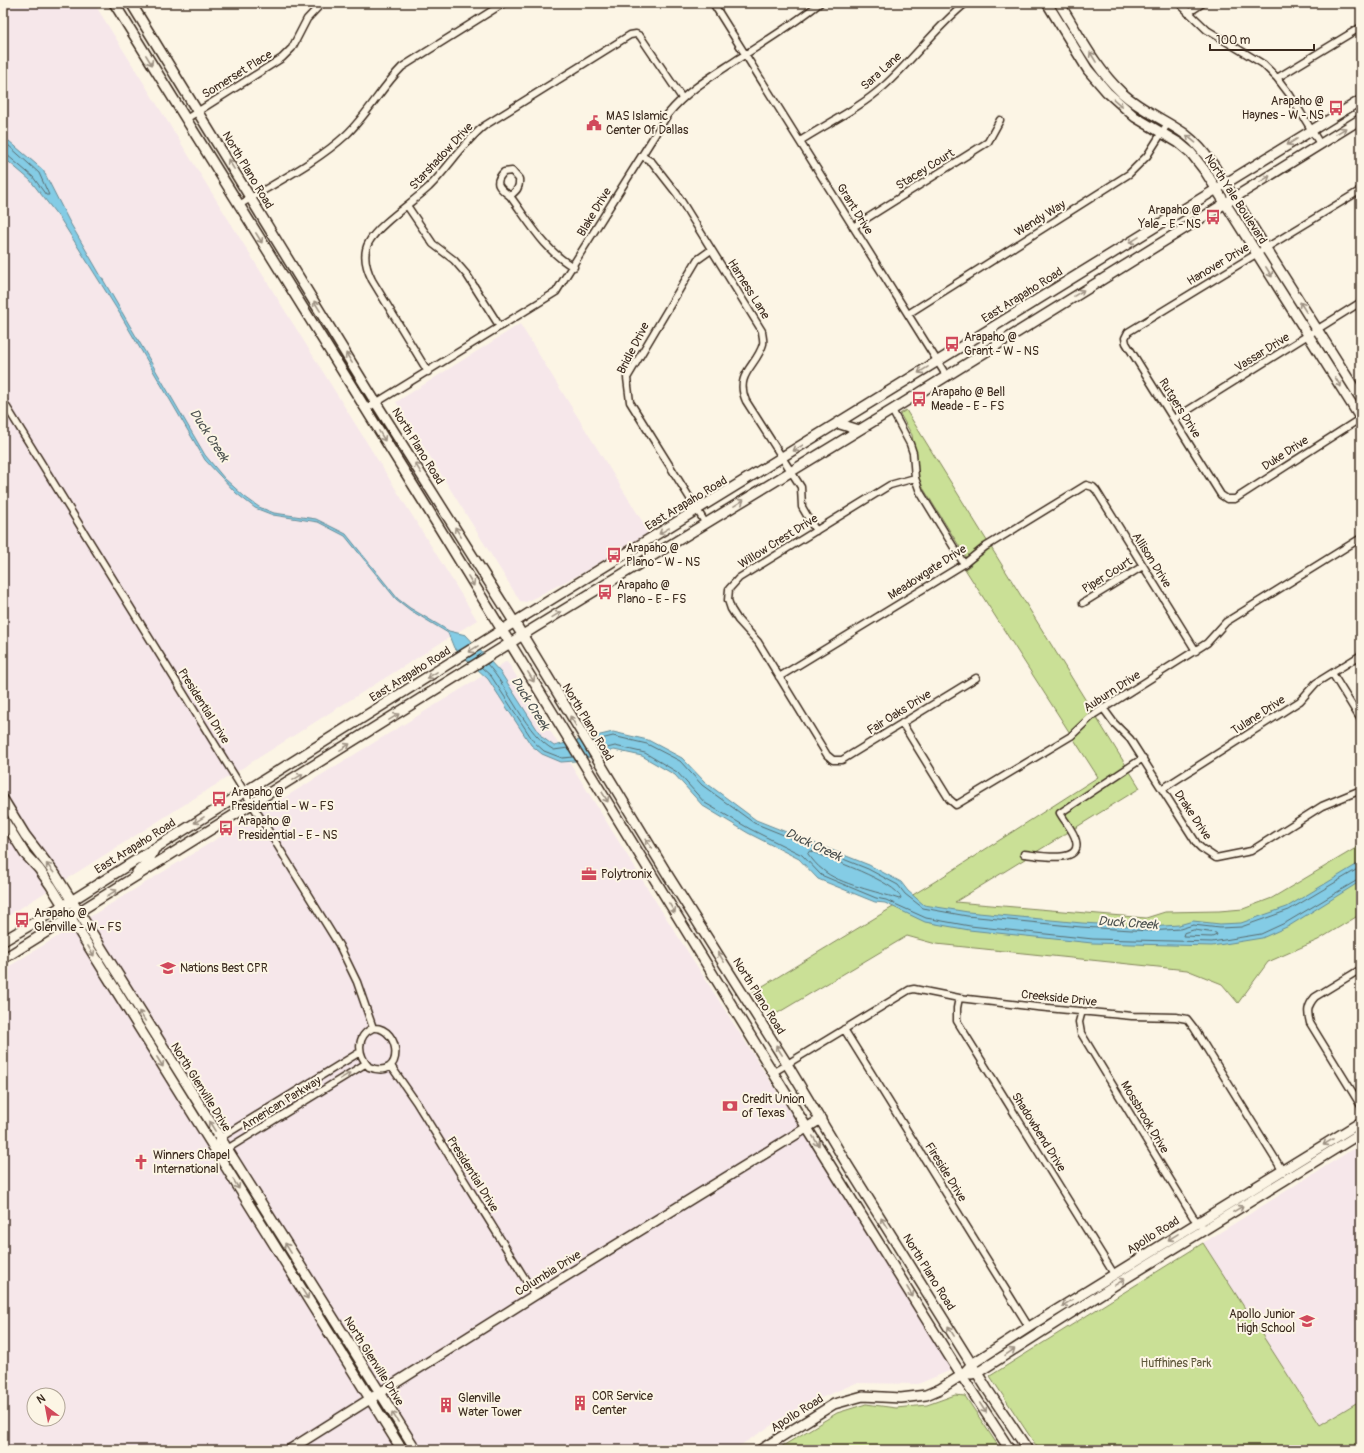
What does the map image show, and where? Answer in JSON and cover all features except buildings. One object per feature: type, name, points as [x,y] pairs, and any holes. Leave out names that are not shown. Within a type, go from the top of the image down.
[{"type":"main road","name":"North Plano Road","points":[[114,3],[585,764],[807,1128],[1010,1450]]},
{"type":"main road","name":"North Plano Road","points":[[131,3],[376,403],[515,622],[582,736],[788,1064],[977,1373],[1028,1450]]},
{"type":"main road","name":"North Yale Boulevard","points":[[1047,3],[1088,70],[1106,92],[1135,117],[1162,132],[1191,153],[1226,203],[1361,418]]},
{"type":"main road","name":"North Yale Boulevard","points":[[1059,3],[1097,64],[1114,85],[1141,109],[1168,123],[1199,146],[1236,198],[1361,399]]},
{"type":"main road","points":[[136,39],[149,31]]},
{"type":"main road","name":"East Arapaho Road","points":[[3,941],[71,901],[515,622],[1361,100]]},
{"type":"main road","points":[[3,959],[75,916],[790,471],[892,410],[946,375],[1236,198],[1361,119]]},
{"type":"main road","points":[[296,296],[307,290]]},
{"type":"main road","points":[[837,424],[859,430]]},
{"type":"main road","name":"North Glenville Drive","points":[[3,799],[36,850],[55,874],[71,901],[75,916],[145,1039],[402,1450]]},
{"type":"main road","name":"North Glenville Drive","points":[[3,819],[25,854],[39,869],[51,886],[62,905],[75,916],[154,1034],[416,1450]]},
{"type":"main road","points":[[9,830],[18,823]]},
{"type":"main road","points":[[134,879],[137,872],[148,862],[156,847]]},
{"type":"main road","points":[[730,1001],[743,993]]},
{"type":"main road","points":[[145,1039],[154,1034]]},
{"type":"main road","name":"Columbia Drive","points":[[289,1450],[535,1295],[821,1119]]},
{"type":"main road","name":"Apollo Road","points":[[760,1450],[834,1404],[863,1396],[901,1398],[926,1395],[940,1389],[962,1375],[972,1364],[1029,1327],[1361,1122]]},
{"type":"main road","name":"Apollo Road","points":[[962,1375],[977,1373],[1204,1229],[1361,1133]]},
{"type":"main road","points":[[893,1263],[905,1256]]},
{"type":"street","name":"Somerset Place","points":[[186,119],[282,58],[292,48],[307,19],[322,3]]},
{"type":"street","points":[[239,205],[326,151],[345,136],[365,116],[393,76],[402,67],[504,3]]},
{"type":"street","name":"Grant Drive","points":[[713,3],[946,375]]},
{"type":"street","name":"Blake Drive","points":[[366,409],[556,292],[574,267],[668,114],[682,98],[698,85],[796,22],[820,3]]},
{"type":"street","name":"Sara Lane","points":[[800,141],[860,104],[884,86],[952,14],[966,3]]},
{"type":"street","points":[[1179,3],[1208,30],[1263,64],[1277,78],[1320,144]]},
{"type":"street","points":[[1188,13],[1203,3]]},
{"type":"street","points":[[1277,78],[1361,27]]},
{"type":"street","name":"Starshadow Drive","points":[[428,372],[372,280],[366,267],[368,244],[375,232],[408,207],[430,185],[469,138],[484,126],[630,35],[636,34],[640,36],[682,98]]},
{"type":"street","name":"Stacey Court","points":[[853,227],[988,142],[1000,120]]},
{"type":"street","name":"Wendy Way","points":[[908,314],[1129,174],[1147,156],[1168,123]]},
{"type":"street","name":"Harness Lane","points":[[642,156],[652,162],[662,172],[762,331],[763,343],[743,381],[742,392],[801,487],[802,507],[816,531]]},
{"type":"street","name":"Hanover Drive","points":[[1128,332],[1361,190]]},
{"type":"street","points":[[510,196],[550,249],[563,262],[574,267]]},
{"type":"street","points":[[408,207],[433,244],[454,260],[467,275],[500,327]]},
{"type":"street","name":"Bridle Drive","points":[[706,524],[630,402],[627,378],[697,260],[711,250]]},
{"type":"street","name":"Vassar Drive","points":[[1174,419],[1361,302]]},
{"type":"street","name":"Rutgers Drive","points":[[1128,332],[1125,338],[1126,343],[1221,495]]},
{"type":"street","name":"Presidential Drive","points":[[3,401],[339,945],[356,982],[373,1028]]},
{"type":"street","points":[[892,410],[910,444],[913,453],[914,478],[920,492],[964,564]]},
{"type":"street","name":"Duke Drive","points":[[1221,495],[1227,499],[1235,499],[1361,418]]},
{"type":"street","name":"Willow Crest Drive","points":[[833,760],[827,755],[758,642],[738,620],[731,609],[728,600],[729,589],[739,578],[890,485],[914,478]]},
{"type":"street","name":"Meadowgate Drive","points":[[780,678],[964,564],[985,546],[1086,485]]},
{"type":"street","name":"Allison Drive","points":[[1086,485],[1093,487],[1096,490],[1196,650]]},
{"type":"street","name":"Auburn Drive","points":[[902,723],[952,804],[956,805],[1071,736],[1093,714],[1207,643],[1226,622],[1361,538]]},
{"type":"street","name":"Piper Court","points":[[1083,603],[1143,566]]},
{"type":"street","name":"Tulane Drive","points":[[1162,788],[1300,701],[1316,683],[1361,655]]},
{"type":"street","points":[[1332,673],[1361,720]]},
{"type":"street","name":"Fair Oaks Drive","points":[[833,760],[842,760],[976,678]]},
{"type":"street","name":"Drake Drive","points":[[1103,708],[1114,723],[1130,739],[1201,848],[1216,858],[1251,851],[1322,806],[1361,790]]},
{"type":"street","points":[[1024,854],[1063,857],[1072,854],[1076,848],[1076,842],[1060,813],[1143,758]]},
{"type":"street","points":[[1361,969],[1315,997],[1309,1003],[1307,1012],[1310,1023],[1361,1106]]},
{"type":"street","name":"Creekside Drive","points":[[774,1072],[909,990],[923,990],[959,998],[1082,1011],[1187,1019],[1282,1170]]},
{"type":"street","name":"Shadowbend Drive","points":[[959,998],[957,1021],[1114,1274]]},
{"type":"street","name":"Mossbrook Drive","points":[[1082,1011],[1079,1022],[1081,1033],[1198,1222],[1204,1229]]},
{"type":"street","points":[[373,1028],[384,1030],[392,1039],[396,1056],[391,1066],[382,1070],[374,1070],[365,1064],[360,1052],[359,1046],[363,1035],[373,1028]]},
{"type":"street","name":"Fireside Drive","points":[[844,1029],[1029,1327]]},
{"type":"street","name":"American Parkway","points":[[220,1138],[281,1102],[360,1052]]},
{"type":"street","name":"American Parkway","points":[[226,1149],[365,1064]]},
{"type":"street","name":"Presidential Drive","points":[[391,1066],[416,1102],[535,1295]]},
{"type":"street","points":[[317,1079],[324,1089]]},
{"type":"street","points":[[281,1102],[287,1112]]},
{"type":"street","points":[[220,1138],[214,1149],[226,1149]]},
{"type":"shaded area","points":[[3,3],[94,3],[477,620],[3,919]]},
{"type":"shaded area","points":[[520,324],[649,532],[582,573],[526,602],[520,601],[396,402]]},
{"type":"shaded area","points":[[507,661],[658,905],[954,1369],[918,1384],[856,1383],[800,1407],[733,1450],[3,1450],[3,970]]},
{"type":"shaded area","name":"Apollo Junior High School","points":[[1361,1144],[1361,1400],[1320,1426],[1203,1243]]},
{"type":"green space","points":[[906,410],[1140,788],[955,902],[1146,918],[1165,912],[1243,909],[1272,898],[1361,845],[1361,914],[1318,940],[1268,962],[1238,1003],[1222,984],[1187,970],[936,944],[907,936],[771,1017],[753,992],[939,879],[1098,777],[965,569],[971,565],[920,483],[912,435],[900,414]]},
{"type":"green space","name":"Huffhines Park","points":[[1203,1243],[1320,1425],[1361,1400],[1361,1450],[1039,1450],[990,1376]]},
{"type":"green space","points":[[955,1395],[965,1396],[1001,1450],[776,1450],[837,1413],[866,1404],[896,1408],[927,1405]]},
{"type":"water","name":"Duck Creek","points":[[3,139],[9,141],[43,170],[69,221],[205,455],[224,478],[245,497],[259,507],[274,513],[316,519],[346,534],[398,599],[410,608],[449,631],[466,635],[501,673],[542,737],[554,746],[613,732],[648,740],[682,758],[705,782],[756,820],[869,865],[901,882],[908,891],[924,905],[968,912],[1082,923],[1149,927],[1179,925],[1193,921],[1220,924],[1241,923],[1287,907],[1361,862],[1361,881],[1289,926],[1262,938],[1212,946],[1092,943],[969,930],[925,922],[885,903],[875,902],[818,879],[799,859],[748,833],[703,806],[675,775],[642,756],[614,750],[575,761],[561,762],[542,754],[531,745],[488,679],[454,648],[448,633],[410,610],[396,599],[345,536],[318,522],[273,515],[255,508],[236,493],[205,460],[120,314],[61,220],[30,180],[3,157]]},
{"type":"place","name":"Arapaho @ Haynes - W - NS","points":[[1336,108]]},
{"type":"place","name":"MAS Islamic Center Of Dallas","points":[[594,123]]},
{"type":"place","name":"Arapaho @ Yale - E - NS","points":[[1213,217]]},
{"type":"place","name":"Arapaho @ Grant - W - NS","points":[[952,344]]},
{"type":"place","name":"Arapaho @ Bell Meade - E - FS","points":[[919,399]]},
{"type":"place","name":"Arapaho @ Plano - W - NS","points":[[614,555]]},
{"type":"place","name":"Arapaho @ Plano - E - FS","points":[[605,592]]},
{"type":"place","name":"Arapaho @ Presidential - W - FS","points":[[219,799]]},
{"type":"place","name":"Arapaho @ Presidential - E - NS","points":[[226,828]]},
{"type":"place","name":"Polytronix","points":[[589,874]]},
{"type":"place","name":"Arapaho @ Glenville - W - FS","points":[[22,920]]},
{"type":"place","name":"Nations Best CPR","points":[[168,968]]},
{"type":"place","name":"Credit Union of Texas","points":[[730,1106]]},
{"type":"place","name":"Winners Chapel International","points":[[141,1162]]},
{"type":"place","name":"Apollo Junior High School","points":[[1307,1321]]},
{"type":"place","name":"COR Service Center","points":[[580,1403]]},
{"type":"place","name":"Glenville Water Tower","points":[[446,1405]]}]
